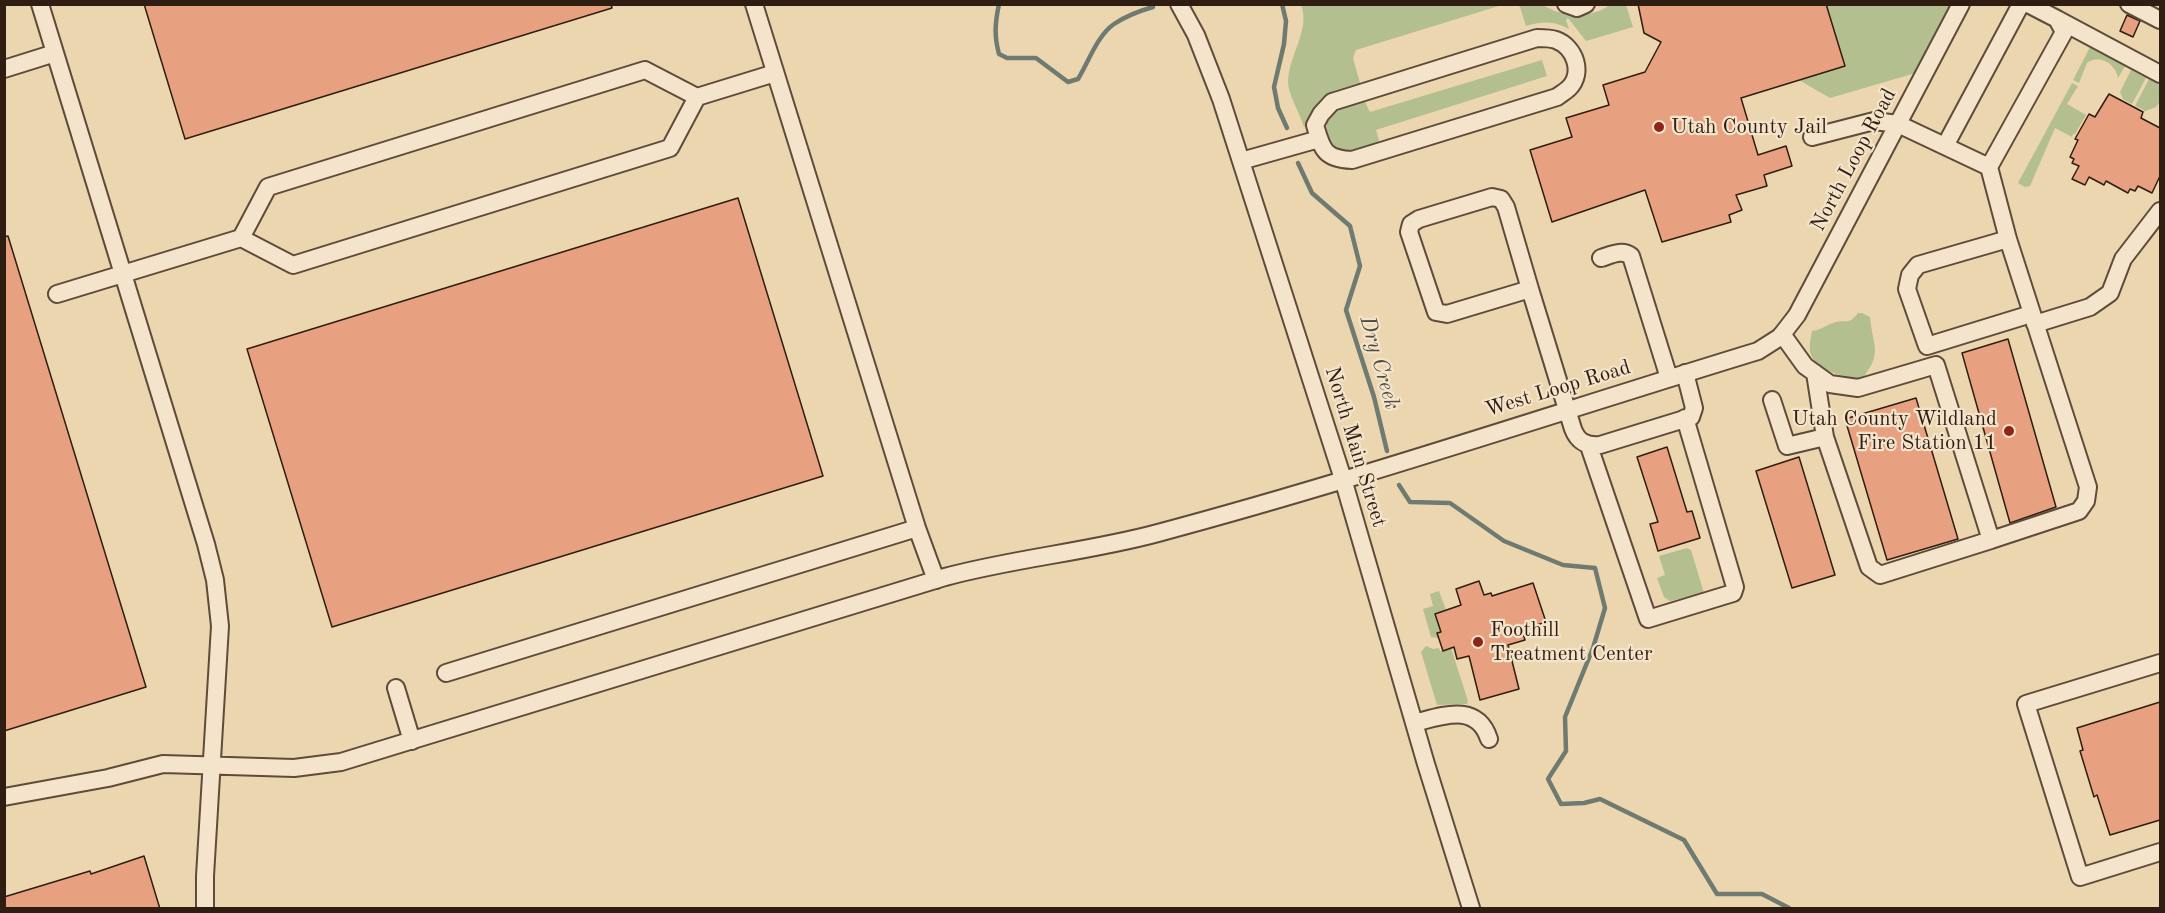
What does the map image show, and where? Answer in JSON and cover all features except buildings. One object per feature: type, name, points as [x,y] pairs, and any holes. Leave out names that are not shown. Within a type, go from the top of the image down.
[{"type":"street","points":[[40,4],[206,544],[215,580],[220,626],[205,909]]},
{"type":"street","points":[[754,4],[917,528],[936,580]]},
{"type":"street","name":"North Main Street","points":[[1179,4],[1196,35],[1221,99],[1343,479],[1471,909]]},
{"type":"street","points":[[1566,4],[1577,8],[1586,4]]},
{"type":"street","name":"North Loop Road","points":[[1782,334],[1797,315],[1961,4]]},
{"type":"street","points":[[1945,146],[2021,4]]},
{"type":"street","points":[[2028,4],[2160,74]]},
{"type":"street","points":[[2129,4],[2160,20]]},
{"type":"street","points":[[1815,373],[1825,437],[1869,567],[1880,575],[2079,511],[2086,501],[2088,487],[2008,239],[1989,167],[2064,32],[2057,19]]},
{"type":"street","points":[[1537,38],[1554,39],[1567,45],[1575,58],[1577,72],[1570,87],[1557,97],[1352,160],[1339,160],[1329,155],[1322,148],[1319,139],[1315,125],[1321,114],[1332,102],[1351,95],[1537,38]]},
{"type":"street","points":[[4,69],[55,53]]},
{"type":"street","points":[[242,238],[268,187],[599,84],[645,70],[696,97],[775,73]]},
{"type":"street","points":[[57,294],[242,238],[293,265],[670,148],[696,97]]},
{"type":"street","points":[[1812,137],[1874,121],[1898,124],[1989,167]]},
{"type":"street","points":[[1240,161],[1319,139]]},
{"type":"street","points":[[1530,289],[1447,314],[1436,312],[1409,232],[1411,224],[1419,219],[1492,197],[1501,199],[1506,207],[1566,410],[1576,438],[1588,446],[1648,619],[1733,593],[1735,587],[1685,418]]},
{"type":"street","points":[[1927,346],[2090,307],[2110,293],[2124,259],[2160,211]]},
{"type":"street","points":[[1991,540],[1936,365],[1906,289],[1910,275],[1918,265],[2008,239]]},
{"type":"street","points":[[1588,446],[1600,445],[1691,417],[1694,408],[1677,376],[1631,256],[1626,252],[1601,258]]},
{"type":"street","points":[[1782,334],[1805,366],[1830,384],[1858,388],[1936,365]]},
{"type":"street","name":"West Loop Road","points":[[4,797],[108,778],[163,764],[272,768],[316,766],[340,762],[936,580],[995,565],[1148,536],[1343,479],[1758,351],[1782,334]]},
{"type":"street","points":[[1772,400],[1787,446],[1825,437]]},
{"type":"street","points":[[446,673],[917,528]]},
{"type":"street","points":[[2160,663],[2026,704],[2080,878],[2160,852]]},
{"type":"street","points":[[396,688],[412,741]]},
{"type":"street","points":[[1414,723],[1444,716],[1466,715],[1474,717],[1483,724],[1489,739]]},
{"type":"green space","points":[[1538,4],[1556,11],[1578,14],[1592,13],[1609,5],[1626,5],[1633,27],[1586,41],[1568,18],[1566,20],[1569,29],[1548,23],[1526,26],[1520,7],[1517,5]]},
{"type":"green space","points":[[1301,5],[1502,5],[1356,50],[1353,58],[1360,83],[1336,90],[1322,98],[1304,127],[1290,94],[1288,83],[1291,63],[1303,24]]},
{"type":"green space","points":[[1826,5],[1954,5],[1919,72],[1830,98],[1799,80],[1845,66]]},
{"type":"green space","points":[[2090,47],[2125,66],[2118,78],[2110,64],[2097,59],[2087,63],[2079,83],[2073,80]]},
{"type":"green space","points":[[1542,60],[1547,76],[1376,130],[1379,140],[1377,143],[1349,151],[1335,146],[1330,141],[1326,128],[1327,121],[1330,114],[1342,106],[1364,100],[1370,112]]},
{"type":"green space","points":[[2131,70],[2146,78],[2132,104],[2123,99],[2120,92]]},
{"type":"green space","points":[[2149,79],[2160,85],[2160,102],[2156,107],[2143,112],[2144,110],[2135,106]]},
{"type":"green space","points":[[2072,83],[2078,86],[2067,104],[2086,115],[2072,137],[2055,128],[2030,186],[2025,187],[2018,183]]},
{"type":"green space","points":[[1858,313],[1870,317],[1875,350],[1873,362],[1862,379],[1826,370],[1815,361],[1810,349],[1812,331],[1836,322],[1850,321]]},
{"type":"green space","points":[[1687,548],[1691,550],[1704,593],[1670,601],[1664,597],[1657,578],[1665,575],[1659,556]]},
{"type":"green space","points":[[1439,591],[1446,610],[1435,614],[1441,632],[1439,638],[1431,637],[1423,609],[1433,606],[1430,594]]},
{"type":"green space","points":[[1426,646],[1433,649],[1439,648],[1440,651],[1451,648],[1467,704],[1437,705],[1421,652]]},
{"type":"waterway","name":"Dry Creek","points":[[999,4],[996,29],[999,54],[1007,58],[1036,58],[1068,82],[1078,79],[1098,42],[1108,29],[1128,16],[1153,7]]},
{"type":"waterway","name":"Dry Creek","points":[[1282,4],[1286,21],[1284,44],[1274,87],[1278,108],[1287,128]]},
{"type":"waterway","name":"Dry Creek","points":[[1298,163],[1312,193],[1350,226],[1360,266],[1346,310],[1374,397],[1387,451]]},
{"type":"waterway","name":"Dry Creek","points":[[1399,485],[1410,502],[1450,503],[1504,541],[1563,565],[1595,568],[1605,608],[1593,648],[1565,717],[1566,751],[1548,779],[1561,804],[1584,803],[1600,799],[1684,840],[1717,894],[1762,894],[1789,908]]},
{"type":"place","name":"Utah County Jail","points":[[1659,127]]},
{"type":"place","name":"Utah County Wildland Fire Station 11","points":[[2009,431]]},
{"type":"place","name":"Foothill Treatment Center","points":[[1478,642]]}]
